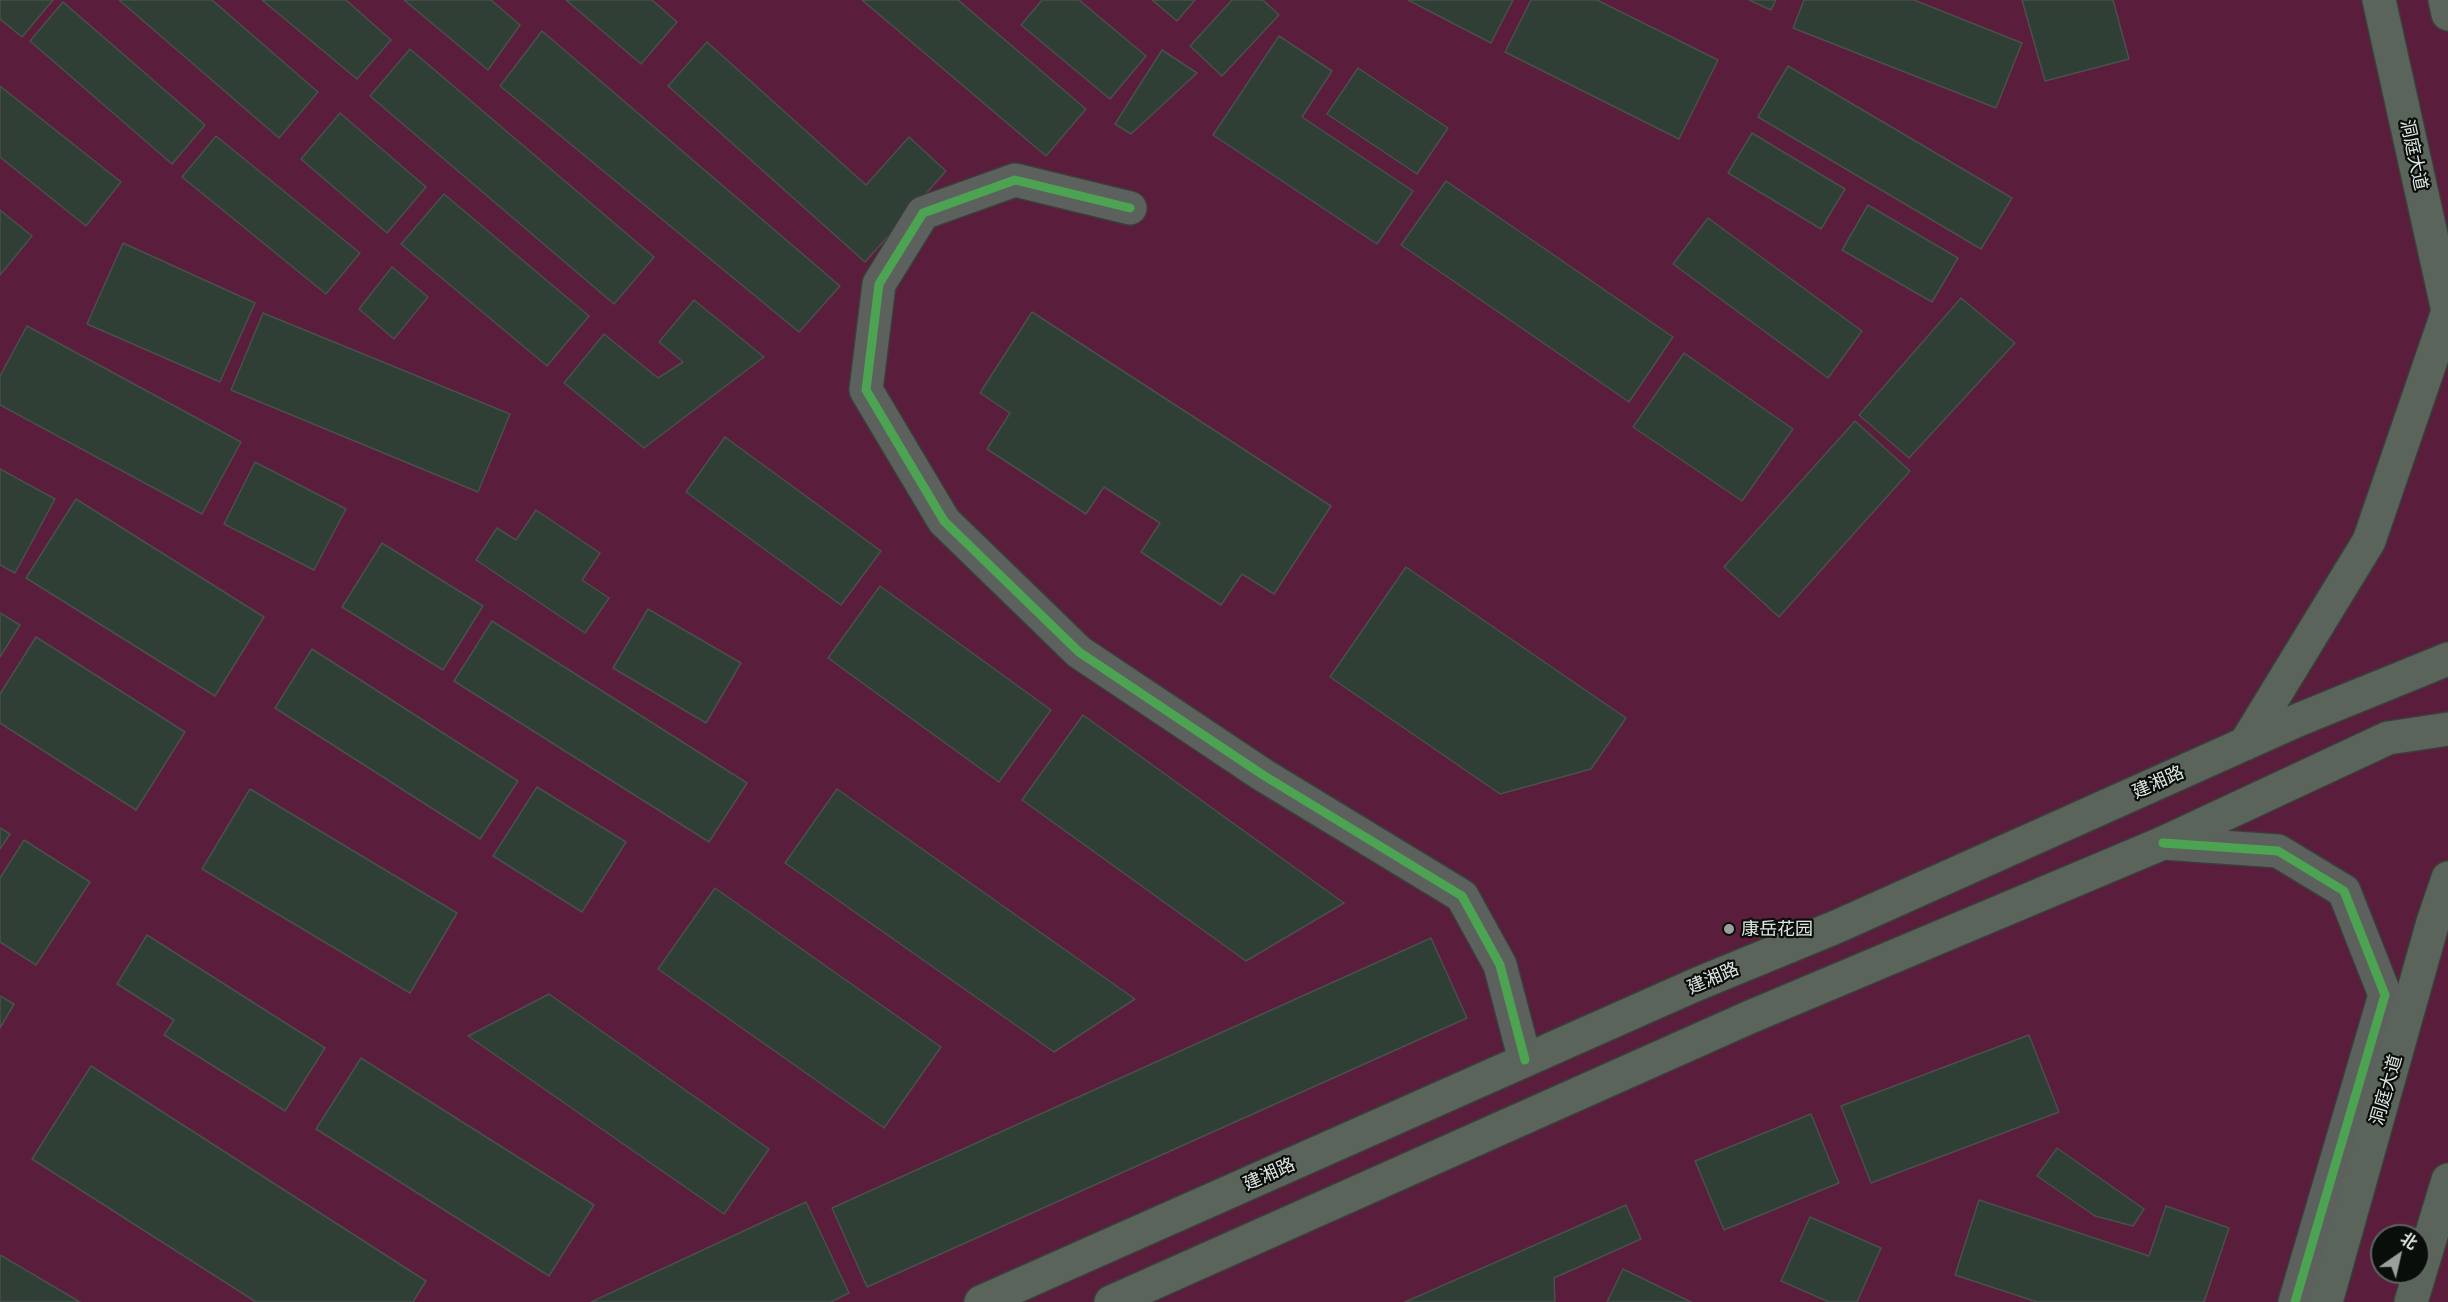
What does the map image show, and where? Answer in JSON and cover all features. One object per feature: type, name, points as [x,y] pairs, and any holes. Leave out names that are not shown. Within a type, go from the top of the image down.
[{"type":"main road","name":"洞庭大道","points":[[2379,0],[2448,311]]},
{"type":"main road","points":[[2445,0],[2448,14]]},
{"type":"main road","points":[[2245,744],[2369,541],[2448,311]]},
{"type":"main road","name":"建湘路","points":[[981,1302],[1526,1060],[1836,927],[2245,744],[2448,659]]},
{"type":"main road","points":[[1111,1302],[1750,1017],[2163,843],[2388,738],[2448,729]]},
{"type":"main road","name":"洞庭大道","points":[[2326,1302],[2433,922],[2448,878]]},
{"type":"main road","points":[[2411,1302],[2448,1180]]},
{"type":"street","points":[[1130,208],[1015,180],[923,213],[879,284],[866,390],[944,521],[1079,652],[1263,775],[1462,896],[1500,965],[1526,1060]]},
{"type":"street","points":[[2163,843],[2278,851],[2344,891],[2385,995],[2295,1302]]},
{"type":"shaded area","points":[[0,0],[2448,0],[2448,1302],[0,1302]]},
{"type":"building","points":[[0,0],[53,0],[22,37],[0,19]]},
{"type":"building","points":[[119,0],[212,0],[318,92],[279,138]]},
{"type":"building","points":[[262,0],[346,0],[391,40],[357,79]]},
{"type":"building","points":[[404,0],[491,0],[520,25],[488,70]]},
{"type":"building","points":[[566,0],[652,0],[677,22],[641,64]]},
{"type":"building","points":[[862,0],[958,0],[1086,109],[1046,156]]},
{"type":"building","points":[[1042,0],[1079,0],[1146,56],[1110,99],[1021,25]]},
{"type":"building","points":[[1152,0],[1195,0],[1177,21]]},
{"type":"building","points":[[1232,0],[1263,0],[1279,15],[1222,76],[1190,46]]},
{"type":"building","points":[[1408,0],[1513,0],[1491,43]]},
{"type":"building","points":[[1531,0],[1597,0],[1718,60],[1679,139],[1505,52]]},
{"type":"building","points":[[1749,0],[1776,0],[1771,10]]},
{"type":"building","points":[[1804,0],[1914,0],[2022,43],[1996,108],[1793,28]]},
{"type":"building","points":[[2022,0],[2113,0],[2129,59],[2045,81]]},
{"type":"building","points":[[63,2],[205,125],[172,164],[30,41]]},
{"type":"building","points":[[542,31],[840,286],[799,332],[500,86]]},
{"type":"building","points":[[1279,36],[1332,71],[1302,117],[1413,191],[1377,244],[1213,135]]},
{"type":"building","points":[[707,42],[866,185],[909,137],[946,171],[865,262],[668,86]]},
{"type":"building","points":[[410,49],[654,257],[614,304],[370,96]]},
{"type":"building","points":[[1162,50],[1197,73],[1131,134],[1115,124]]},
{"type":"building","points":[[1788,66],[2012,198],[1981,249],[1758,117]]},
{"type":"building","points":[[1358,68],[1448,128],[1417,174],[1327,114]]},
{"type":"building","points":[[0,86],[121,182],[86,226],[0,157]]},
{"type":"building","points":[[340,113],[426,187],[387,233],[301,159]]},
{"type":"building","points":[[1752,133],[1845,189],[1821,229],[1728,173]]},
{"type":"building","points":[[216,136],[360,253],[326,294],[182,177]]},
{"type":"building","points":[[1446,181],[1673,337],[1629,402],[1401,245]]},
{"type":"building","points":[[444,194],[589,316],[547,366],[401,244]]},
{"type":"building","points":[[1868,205],[1958,258],[1932,302],[1842,250]]},
{"type":"building","points":[[0,210],[32,236],[0,275]]},
{"type":"building","points":[[1708,218],[1862,331],[1828,378],[1673,264]]},
{"type":"building","points":[[123,243],[255,303],[220,382],[87,324]]},
{"type":"building","points":[[392,267],[428,297],[394,339],[359,309]]},
{"type":"building","points":[[1961,298],[2015,343],[1909,458],[1859,415]]},
{"type":"building","points":[[694,300],[764,357],[644,448],[564,383],[604,334],[658,378],[683,362],[659,342]]},
{"type":"building","points":[[1032,312],[1331,506],[1274,594],[1242,574],[1221,605],[1141,552],[1160,523],[1104,487],[1086,514],[987,449],[1010,413],[980,393]]},
{"type":"building","points":[[263,313],[510,414],[478,492],[231,390]]},
{"type":"building","points":[[27,326],[241,442],[202,514],[0,405],[0,376]]},
{"type":"building","points":[[1684,353],[1793,429],[1742,501],[1633,427]]},
{"type":"building","points":[[1855,421],[1910,471],[1779,617],[1724,567]]},
{"type":"building","points":[[725,437],[881,551],[841,605],[686,492]]},
{"type":"building","points":[[255,462],[346,509],[314,570],[224,524]]},
{"type":"building","points":[[0,469],[55,499],[15,573],[0,565]]},
{"type":"building","points":[[76,499],[264,617],[215,696],[26,578]]},
{"type":"building","points":[[536,510],[600,553],[582,580],[609,598],[585,633],[476,560],[497,528],[516,540]]},
{"type":"building","points":[[382,543],[483,606],[443,670],[342,607]]},
{"type":"building","points":[[1406,567],[1626,718],[1591,769],[1500,794],[1330,677]]},
{"type":"building","points":[[880,586],[1051,710],[999,782],[828,658]]},
{"type":"building","points":[[648,609],[741,663],[706,723],[613,668]]},
{"type":"building","points":[[0,613],[20,625],[0,657]]},
{"type":"building","points":[[492,621],[747,783],[709,842],[454,681]]},
{"type":"building","points":[[36,637],[185,732],[136,810],[0,723],[0,694]]},
{"type":"building","points":[[312,649],[518,781],[480,839],[275,708]]},
{"type":"building","points":[[1083,715],[1344,903],[1246,961],[1022,800]]},
{"type":"building","points":[[537,787],[626,842],[582,912],[493,856]]},
{"type":"building","points":[[250,789],[457,913],[410,993],[202,869]]},
{"type":"building","points":[[837,789],[1135,999],[1054,1052],[785,863]]},
{"type":"building","points":[[0,828],[10,834],[0,849]]},
{"type":"building","points":[[24,840],[90,882],[36,965],[0,942],[0,878]]},
{"type":"building","points":[[715,888],[941,1047],[884,1128],[658,969]]},
{"type":"building","points":[[147,935],[325,1048],[285,1111],[164,1035],[174,1020],[117,984]]},
{"type":"building","points":[[1431,938],[1467,1018],[867,1287],[832,1208]]},
{"type":"building","points":[[549,994],[769,1149],[724,1214],[468,1036]]},
{"type":"building","points":[[0,996],[14,1004],[0,1028]]},
{"type":"building","points":[[2029,1035],[2059,1112],[1871,1183],[1841,1106]]},
{"type":"building","points":[[361,1058],[594,1205],[549,1276],[316,1129]]},
{"type":"building","points":[[91,1066],[426,1281],[413,1302],[256,1302],[32,1159]]},
{"type":"building","points":[[1811,1114],[1839,1183],[1724,1230],[1695,1161]]},
{"type":"building","points":[[2057,1148],[2144,1209],[2133,1226],[2095,1216],[2037,1176]]},
{"type":"building","points":[[1979,1200],[2149,1256],[2166,1206],[2229,1228],[2204,1302],[2037,1302],[1955,1275]]},
{"type":"building","points":[[806,1202],[849,1293],[831,1302],[591,1302]]},
{"type":"building","points":[[1626,1205],[1641,1239],[1554,1278],[1555,1302],[1405,1302]]},
{"type":"building","points":[[1810,1217],[1881,1248],[1857,1302],[1829,1302],[1781,1281]]},
{"type":"building","points":[[0,1255],[80,1302],[0,1302]]},
{"type":"building","points":[[1623,1269],[1691,1302],[1607,1302]]},
{"type":"cycle path","points":[[1130,208],[1015,180],[923,213],[879,284],[866,390],[944,521],[1079,652],[1263,775],[1462,896],[1500,965],[1525,1060]]},
{"type":"cycle path","points":[[2163,843],[2278,851],[2344,891],[2385,995],[2295,1302]]},
{"type":"place","name":"康岳花园","points":[[1729,929]]}]
